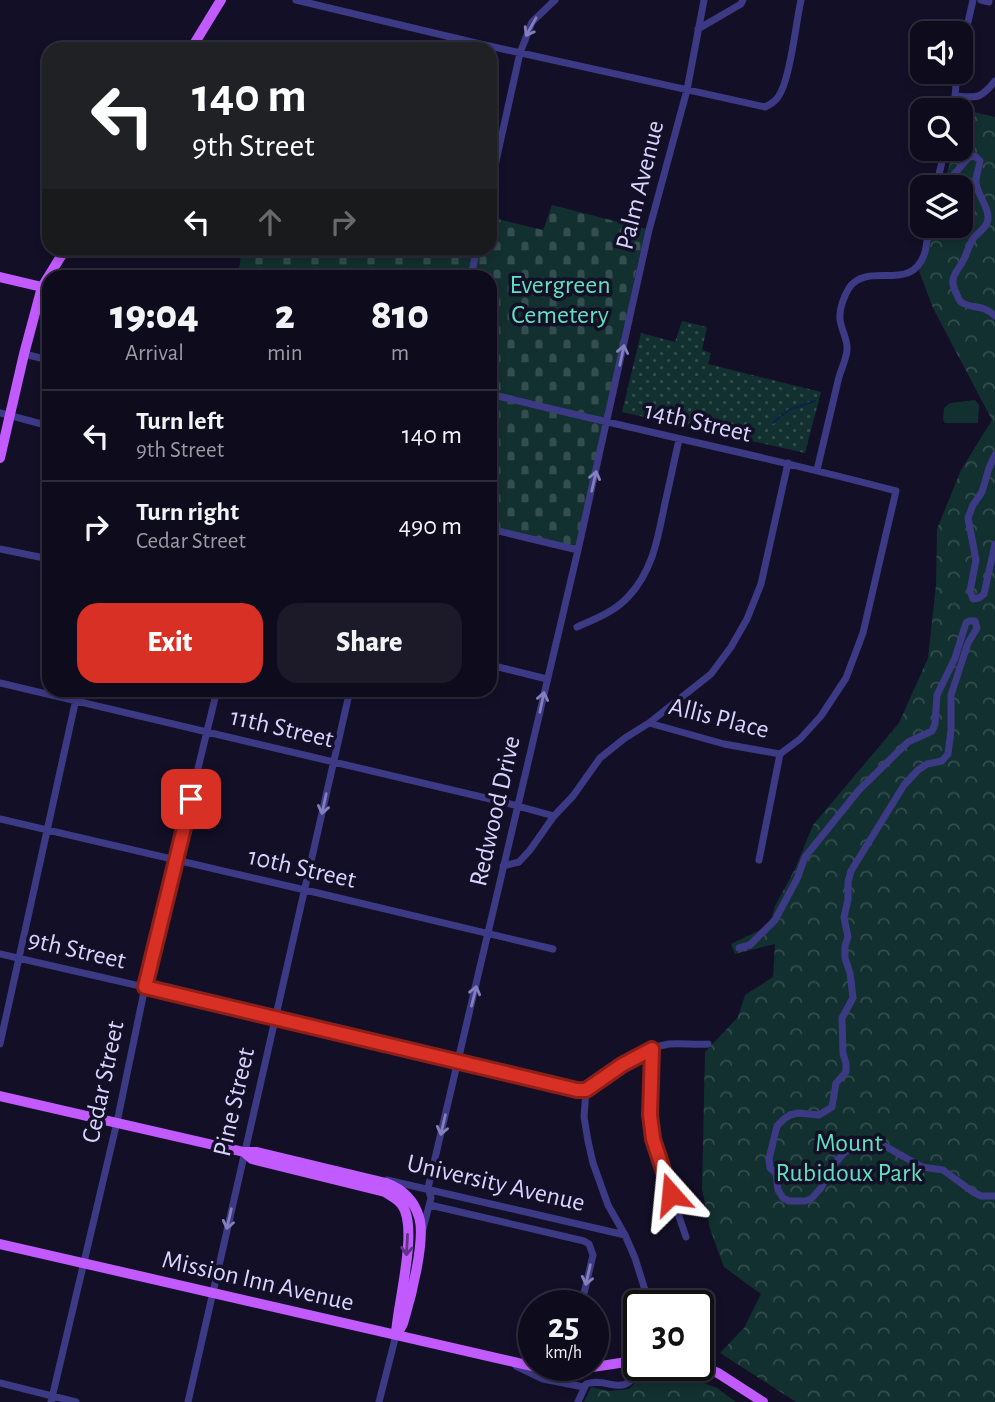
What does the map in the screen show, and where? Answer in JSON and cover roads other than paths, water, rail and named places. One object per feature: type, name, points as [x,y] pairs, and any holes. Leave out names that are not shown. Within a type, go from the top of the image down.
[{"type":"main road","points":[[195,42],[221,0]]},
{"type":"main road","points":[[0,277],[42,287]]},
{"type":"main road","points":[[0,458],[5,414],[42,300]]},
{"type":"main road","name":"University Avenue","points":[[0,1096],[357,1175],[397,1187],[425,1210]]},
{"type":"main road","name":"University Avenue","points":[[244,1152],[252,1160],[385,1192],[395,1198],[405,1210]]},
{"type":"main road","name":"Redwood Drive","points":[[396,1335],[407,1255],[408,1222],[405,1210]]},
{"type":"main road","name":"Redwood Drive","points":[[396,1335],[403,1323],[416,1268],[425,1210]]},
{"type":"main road","name":"Mission Inn Avenue","points":[[0,1244],[518,1363]]},
{"type":"main road","points":[[714,1371],[762,1402]]},
{"type":"street","points":[[296,0],[474,42]]},
{"type":"street","points":[[497,156],[520,53],[532,22],[555,0]]},
{"type":"street","name":"Palm Avenue","points":[[608,422],[649,230],[687,90],[704,0]]},
{"type":"street","points":[[698,29],[741,4],[743,0]]},
{"type":"street","points":[[497,48],[765,107],[781,94],[800,0]]},
{"type":"street","points":[[968,21],[973,0]]},
{"type":"street","points":[[981,0],[989,0]]},
{"type":"street","points":[[956,84],[955,96],[977,98],[986,93],[995,81]]},
{"type":"street","points":[[954,175],[968,158],[975,156],[980,161],[976,181],[979,197],[988,212],[988,222],[973,238],[952,278],[953,288],[959,301],[968,306],[980,306],[995,316]]},
{"type":"street","points":[[817,470],[847,353],[847,342],[840,318],[845,295],[858,279],[867,276],[896,276],[915,270],[924,254],[927,238]]},
{"type":"street","points":[[24,354],[42,358]]},
{"type":"street","name":"14th Street","points":[[497,396],[679,440],[788,463],[896,491],[863,633],[846,678],[821,716],[800,739],[780,754]]},
{"type":"street","points":[[5,414],[42,424]]},
{"type":"street","name":"Redwood Drive","points":[[425,1210],[431,1198],[428,1188],[608,422]]},
{"type":"street","points":[[577,626],[615,608],[641,581],[655,552],[679,440]]},
{"type":"street","points":[[995,455],[982,492],[968,518],[976,560],[970,592],[973,599],[984,594],[995,544]]},
{"type":"street","points":[[503,866],[519,862],[530,850],[600,758],[711,674],[731,647],[747,619],[761,584],[788,463]]},
{"type":"street","points":[[497,531],[578,550]]},
{"type":"street","points":[[0,549],[42,558]]},
{"type":"street","points":[[739,948],[750,945],[775,920],[805,857],[859,790],[908,742],[932,730],[939,689],[955,658],[966,623],[975,621],[977,628],[968,643],[951,695],[948,754],[942,761],[927,764],[918,770],[904,785],[851,871],[844,918],[848,937],[845,958],[853,998],[842,1018],[846,1072],[836,1083],[832,1107],[827,1111],[818,1115],[798,1113],[783,1119],[777,1126],[769,1159],[770,1168],[776,1173],[778,1190],[783,1198],[789,1201],[811,1199],[845,1152],[862,1142],[872,1141],[922,1167],[943,1170],[981,1196],[995,1196]]},
{"type":"street","points":[[497,667],[547,679]]},
{"type":"street","name":"11th Street","points":[[0,683],[42,693]]},
{"type":"street","name":"11th Street","points":[[59,697],[554,816]]},
{"type":"street","points":[[0,1044],[77,697]]},
{"type":"street","name":"Cedar Street","points":[[52,1399],[117,1122],[145,987],[216,697]]},
{"type":"street","name":"Pine Street","points":[[188,1402],[348,697]]},
{"type":"street","name":"Allis Place","points":[[649,723],[724,744],[780,754]]},
{"type":"street","points":[[759,860],[780,754]]},
{"type":"street","name":"10th Street","points":[[0,819],[553,949]]},
{"type":"street","name":"9th Street","points":[[0,954],[586,1090]]},
{"type":"street","points":[[645,1290],[635,1258],[608,1205],[593,1163],[584,1116],[586,1090],[622,1065],[652,1049],[668,1044],[708,1044]]},
{"type":"street","points":[[652,1049],[650,1115],[653,1139],[686,1237]]},
{"type":"street","name":"University Avenue","points":[[357,1175],[428,1188],[625,1235]]},
{"type":"street","points":[[405,1210],[425,1210]]},
{"type":"street","name":"University Avenue","points":[[425,1210],[584,1241],[589,1244],[593,1255],[585,1290]]},
{"type":"street","name":"Redwood Drive","points":[[379,1402],[396,1335]]},
{"type":"street","name":"Mission Inn Avenue","points":[[506,1361],[543,1379],[584,1387],[590,1382],[620,1387],[631,1381]]},
{"type":"street","points":[[0,1383],[52,1399],[76,1402]]},
{"type":"street","points":[[578,1402],[584,1387]]},
{"type":"waterway","points":[[773,423],[790,409],[815,401]]},
{"type":"park label","name":"Evergreen Cemetery","points":[[560,300]]},
{"type":"park label","name":"Mount Rubidoux Park","points":[[849,1158]]}]
